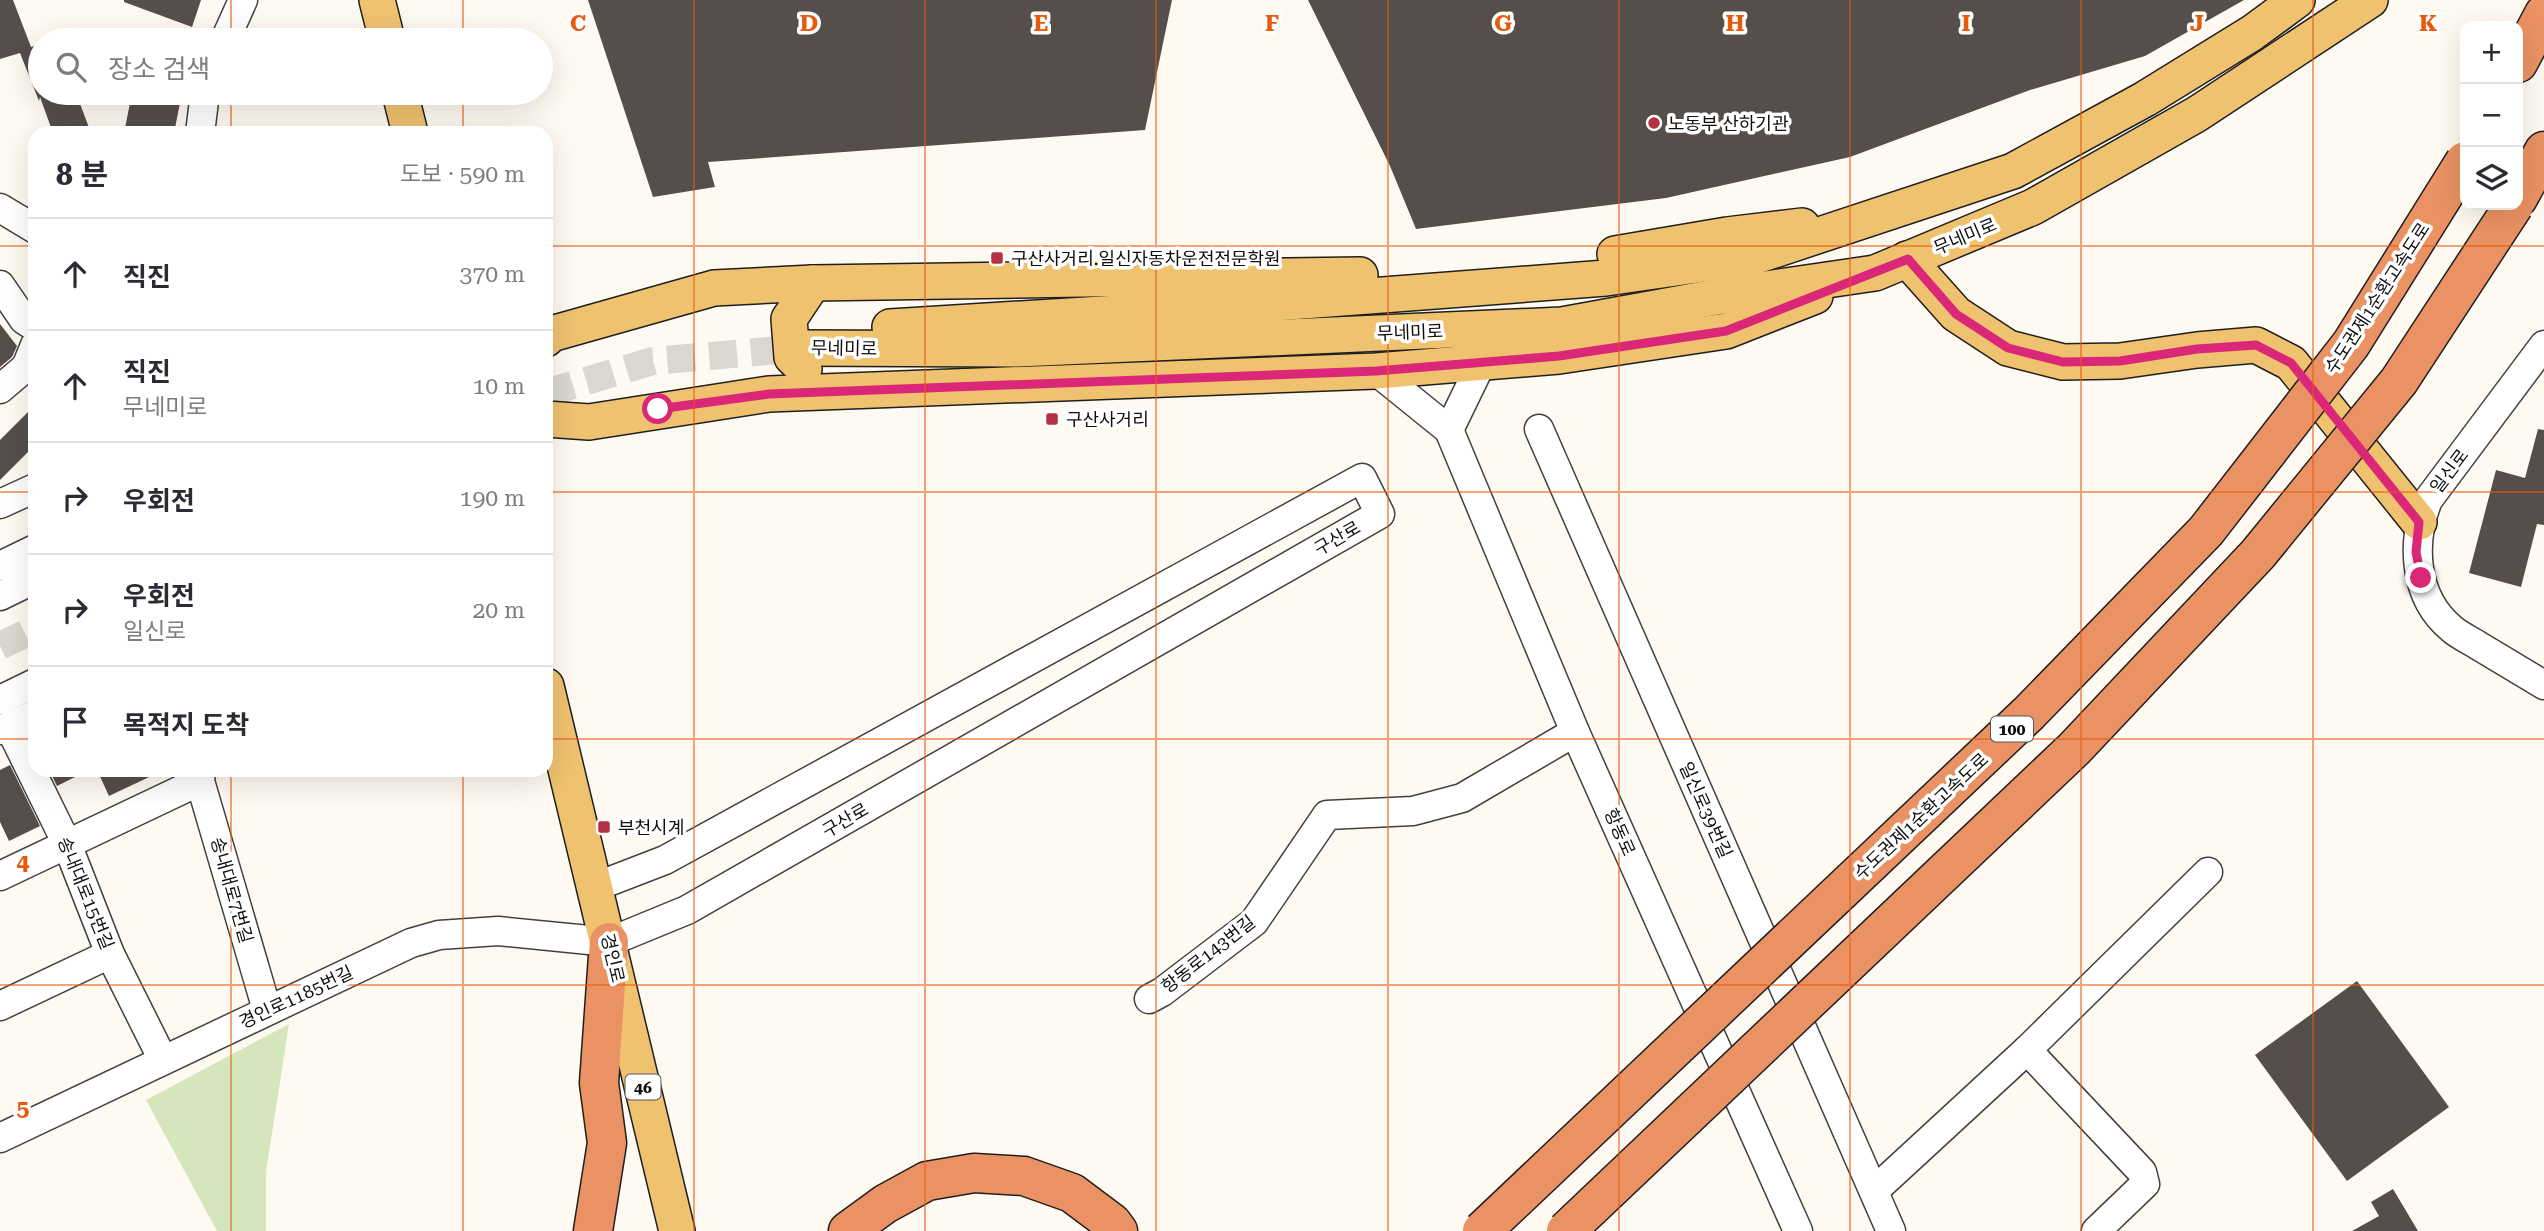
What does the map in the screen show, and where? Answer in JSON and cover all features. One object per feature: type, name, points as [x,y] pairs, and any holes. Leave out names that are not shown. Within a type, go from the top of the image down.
[{"type":"highway","points":[[2523,54],[2544,14]]},
{"type":"highway","points":[[2523,189],[2544,150]]},
{"type":"highway","name":"수도권제1순환고속도로","points":[[1482,1231],[2029,713],[2206,531],[2351,344],[2460,168]]},
{"type":"highway","points":[[1566,1231],[2074,749],[2258,554],[2399,381],[2511,210]]},
{"type":"highway","points":[[593,1231],[607,1143],[599,1083],[609,942]]},
{"type":"highway","points":[[888,1219],[927,1181],[974,1173],[1024,1176],[1072,1193],[1112,1223],[1118,1231]]},
{"type":"highway","points":[[848,1231],[936,1201],[974,1192],[1020,1195],[1063,1211],[1090,1231]]},
{"type":"main road","points":[[377,0],[384,28]]},
{"type":"main road","name":"무네미로","points":[[2297,0],[2252,33],[2145,99],[2013,171],[1754,257],[1606,278],[1264,304],[854,329],[802,348],[1018,349],[1562,325],[1738,293],[1875,273],[2045,200],[2197,114],[2370,0]]},
{"type":"main road","points":[[403,105],[408,126]]},
{"type":"main road","points":[[553,333],[715,288],[813,283],[1377,275],[1611,254],[1727,235],[1868,218]]},
{"type":"main road","points":[[1908,259],[1956,314],[2008,348],[2063,362],[2120,361],[2197,349],[2256,345],[2291,363],[2419,522]]},
{"type":"main road","points":[[553,419],[589,422],[769,394],[1376,371],[1559,356],[1726,331],[1875,273]]},
{"type":"main road","points":[[813,283],[789,319],[792,356],[808,373],[842,391]]},
{"type":"main road","name":"경인로","points":[[553,716],[677,1231]]},
{"type":"street","points":[[230,28],[243,0]]},
{"type":"street","points":[[201,126],[204,105]]},
{"type":"street","points":[[0,208],[28,225]]},
{"type":"street","points":[[0,285],[28,323]]},
{"type":"street","name":"일신로","points":[[2544,345],[2428,500],[2419,522],[2416,552],[2421,578],[2432,604],[2451,629],[2544,685]]},
{"type":"street","points":[[0,390],[28,362]]},
{"type":"street","points":[[1449,430],[1482,362]]},
{"type":"street","name":"항동로","points":[[1376,371],[1449,430],[1575,733],[1798,1231]]},
{"type":"street","name":"일신로39번길","points":[[1539,429],[1891,1231]]},
{"type":"street","name":"구산로","points":[[595,887],[665,860],[1362,478],[1380,514],[687,910],[609,942]]},
{"type":"street","points":[[0,504],[28,491]]},
{"type":"street","points":[[0,566],[28,552]]},
{"type":"street","points":[[0,596],[28,582]]},
{"type":"street","points":[[3,719],[28,691]]},
{"type":"street","points":[[3,719],[28,715]]},
{"type":"street","name":"송내대로15번길","points":[[3,719],[28,769]]},
{"type":"street","name":"항동로143번길","points":[[1149,999],[1254,922],[1326,815],[1413,810],[1462,798],[1575,733]]},
{"type":"street","name":"송내대로15번길","points":[[32,777],[66,844],[110,954],[163,1060]]},
{"type":"street","points":[[0,876],[196,777]]},
{"type":"street","name":"송내대로7번길","points":[[201,777],[267,1010]]},
{"type":"street","points":[[1874,1191],[2026,1050],[2208,872]]},
{"type":"street","name":"경인로1185번길","points":[[0,1138],[411,943],[439,935],[498,931],[609,942]]},
{"type":"street","points":[[0,1006],[110,954]]},
{"type":"street","points":[[2026,1050],[2141,1172],[2145,1184],[2096,1231]]},
{"type":"green space","points":[[289,1024],[266,1172],[266,1231],[217,1231],[146,1100]]},
{"type":"building","points":[[0,0],[13,0],[28,39],[28,73],[20,53],[0,59]]},
{"type":"building","points":[[124,0],[201,0],[192,27]]},
{"type":"building","points":[[588,0],[1172,0],[1145,130],[708,162],[715,187],[653,197]]},
{"type":"building","name":"노동부 산하기관","points":[[1308,0],[2244,0],[2145,56],[2030,90],[1850,157],[1666,198],[1416,229],[1390,166]]},
{"type":"building","points":[[43,105],[80,105],[88,126],[50,126]]},
{"type":"building","points":[[130,105],[180,105],[175,126],[125,126]]},
{"type":"building","points":[[0,324],[17,346],[12,357],[0,367]]},
{"type":"building","points":[[28,412],[28,452],[0,480],[0,440]]},
{"type":"building","points":[[2538,429],[2544,430],[2544,525],[2537,524],[2521,587],[2469,573],[2496,470],[2525,478]]},
{"type":"building","points":[[10,765],[40,826],[9,841],[0,822],[0,770]]},
{"type":"building","points":[[52,777],[75,777],[57,786]]},
{"type":"building","points":[[100,777],[149,777],[109,796]]},
{"type":"building","points":[[2357,981],[2449,1107],[2347,1181],[2255,1055]]},
{"type":"building","points":[[2393,1189],[2418,1231],[2352,1231],[2379,1216],[2371,1202]]},
{"type":"tunnel","points":[[553,391],[653,361],[802,348]]},
{"type":"tunnel","points":[[0,646],[28,632]]},
{"type":"place","name":"노동부 산하기관","points":[[1654,123]]},
{"type":"place","name":"구산사거리.일신자동차운전전문학원","points":[[997,258]]},
{"type":"place","name":"구산사거리","points":[[1052,419]]},
{"type":"place","name":"부천시계","points":[[604,827]]},
{"type":"route","points":[[658,409],[769,394],[1376,371],[1559,356],[1726,331],[1908,259],[1956,314],[2008,348],[2063,362],[2120,361],[2197,349],[2256,345],[2291,363],[2419,522],[2416,552],[2421,578]]}]
